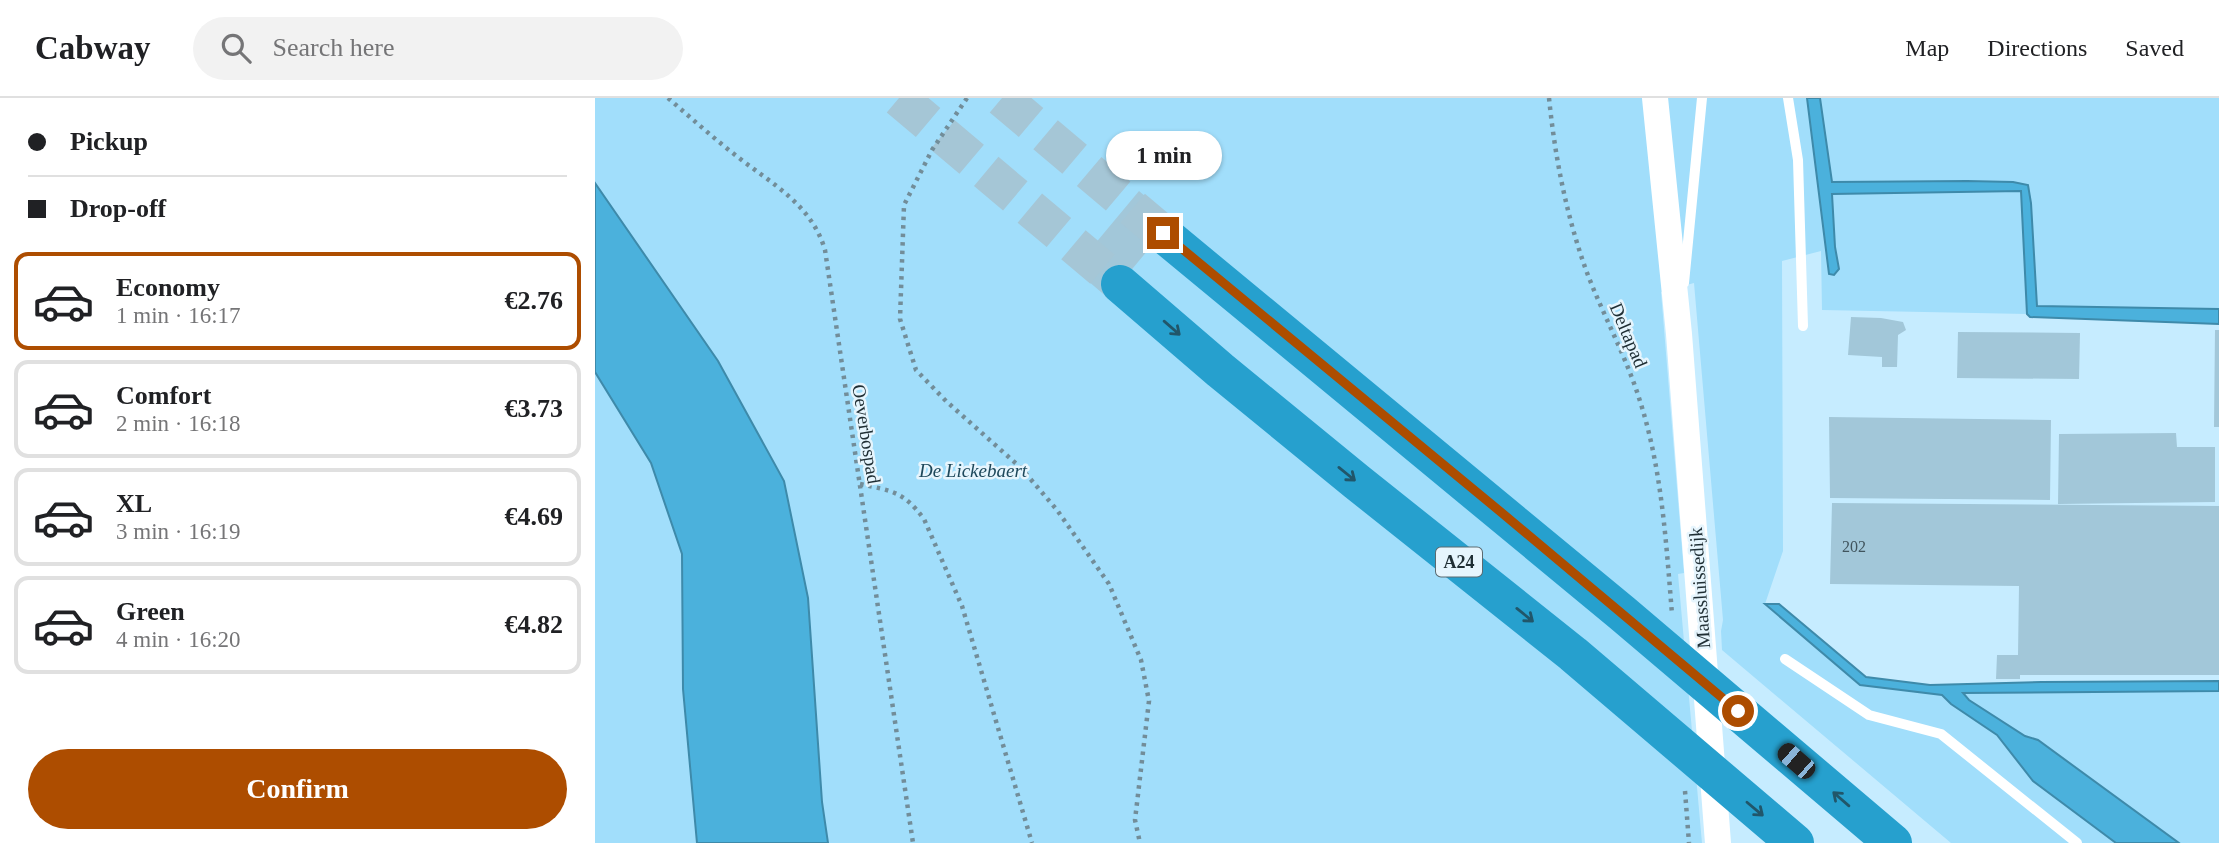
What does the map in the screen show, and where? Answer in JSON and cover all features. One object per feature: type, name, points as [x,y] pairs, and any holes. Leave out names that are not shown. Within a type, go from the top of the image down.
[{"type":"highway","points":[[1163,233],[1622,613],[1893,843]]},
{"type":"highway","name":"A24","points":[[1120,284],[1294,430],[1573,654],[1795,843]]},
{"type":"street","name":"Maassluissedijk","points":[[1655,98],[1679,334],[1718,843]]},
{"type":"lane","name":"Maassluissedijk","points":[[1679,334],[1702,98]]},
{"type":"lane","points":[[1788,98],[1798,160],[1803,326]]},
{"type":"lane","points":[[1785,659],[1869,715],[1941,734],[2077,843]]},
{"type":"path","name":"Oeverbospad","points":[[668,98],[734,155],[793,200],[812,220],[825,250],[913,843]]},
{"type":"path","points":[[967,98],[932,150],[904,205],[900,319],[916,370],[946,401],[1021,468],[1057,510],[1109,584],[1141,660],[1149,701],[1135,820],[1140,843]]},
{"type":"path","name":"Deltapad","points":[[1549,98],[1553,142],[1575,237],[1587,273],[1627,363],[1652,442],[1663,512],[1670,587]]},
{"type":"path","points":[[860,484],[895,491],[914,506],[924,519],[962,606],[1032,843]]},
{"type":"path","points":[[1687,820],[1689,843]]},
{"type":"green space","name":"De Lickebaert","points":[[595,98],[2219,98],[2219,309],[2037,306],[2034,260],[2025,260],[2027,314],[1822,310],[1821,251],[1782,261],[1783,551],[1765,604],[1860,685],[1942,695],[1997,735],[2033,781],[2116,843],[1951,843],[1722,650],[1723,620],[1694,283],[1661,292],[1684,573],[1678,574],[1702,843],[595,843]]},
{"type":"green space","points":[[2219,691],[2219,843],[2179,843],[2038,740],[2025,736],[1962,693]]},
{"type":"shaded area","points":[[1807,98],[1820,98],[1832,182],[1967,181],[2028,185],[2037,306],[2219,309],[2219,324],[2030,317],[2027,314],[2021,191],[1832,194],[1839,269],[1834,275],[1829,274]]},
{"type":"shaded area","points":[[595,183],[718,361],[784,481],[808,598],[822,802],[828,843],[697,843],[683,689],[682,554],[651,463],[595,372]]},
{"type":"shaded area","points":[[1765,604],[1779,604],[1866,677],[1930,685],[2219,681],[2219,691],[1963,693],[1969,700],[2025,736],[2038,740],[2179,843],[2116,843],[2033,781],[1997,735],[1942,695],[1860,685]]},
{"type":"building","points":[[1139,191],[1173,220],[1108,298],[1074,269]]},
{"type":"building","points":[[1851,317],[1903,322],[1906,330],[1898,335],[1897,367],[1882,367],[1882,357],[1848,355]]},
{"type":"building","points":[[2215,330],[2219,330],[2219,427],[2214,427]]},
{"type":"building","points":[[1958,332],[2080,333],[2079,379],[1957,378]]},
{"type":"building","points":[[1829,417],[2051,420],[2050,500],[1830,498]]},
{"type":"building","points":[[2176,433],[2177,447],[2215,447],[2215,502],[2058,504],[2059,434]]},
{"type":"building","points":[[1832,503],[2219,506],[2219,675],[2020,675],[2020,679],[1996,679],[1997,655],[2018,655],[2019,586],[1830,584]]},
{"type":"tunnel","points":[[899,98],[1120,284]]},
{"type":"tunnel","points":[[1002,98],[1162,233]]},
{"type":"route","points":[[1163,233],[1738,711]]}]
